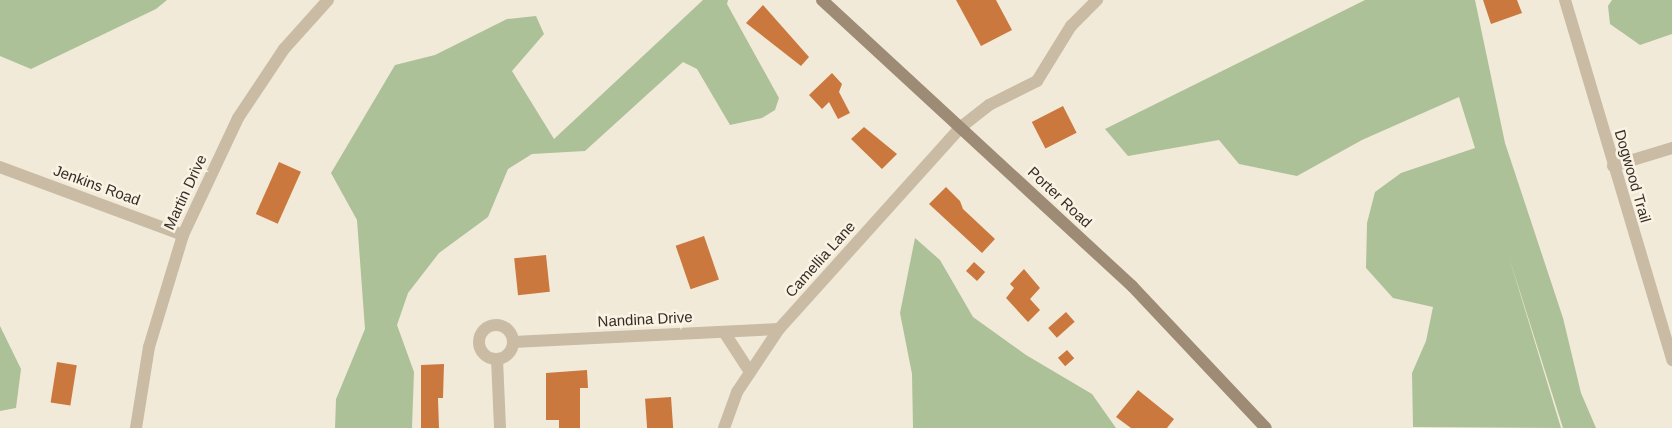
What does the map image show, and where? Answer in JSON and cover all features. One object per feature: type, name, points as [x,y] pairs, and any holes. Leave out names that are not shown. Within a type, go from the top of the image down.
[{"type":"main road","name":"Porter Road","points":[[822,0],[1132,286],[1266,428]]},
{"type":"street","name":"Martin Drive","points":[[136,428],[149,347],[183,234],[238,118],[284,49],[328,0]]},
{"type":"street","name":"Camellia Lane","points":[[724,428],[736,392],[779,329],[961,127],[988,104],[1036,81],[1071,26],[1097,0]]},
{"type":"street","name":"Dogwood Trail","points":[[1565,0],[1672,360]]},
{"type":"street","points":[[1613,166],[1672,148]]},
{"type":"street","name":"Jenkins Road","points":[[0,167],[183,234]]},
{"type":"street","points":[[499,326],[509,332],[512,342],[506,355],[497,359],[482,352],[479,341],[483,331],[499,326]]},
{"type":"street","name":"Nandina Drive","points":[[512,342],[779,329]]},
{"type":"street","points":[[724,332],[750,372]]},
{"type":"street","points":[[497,359],[500,428]]},
{"type":"green space","points":[[0,0],[167,0],[156,9],[31,69],[0,56]]},
{"type":"green space","points":[[703,0],[728,0],[727,4],[779,98],[775,110],[762,118],[730,125],[697,69],[683,62],[585,151],[532,154],[508,169],[488,217],[439,253],[408,293],[397,325],[414,372],[412,428],[335,428],[336,399],[365,329],[357,220],[331,173],[395,65],[435,55],[507,19],[536,16],[544,34],[512,71],[554,139]]},
{"type":"green space","points":[[1365,0],[1475,0],[1505,143],[1563,318],[1581,393],[1596,428],[1563,428],[1509,257],[1561,428],[1413,427],[1412,373],[1426,341],[1433,307],[1393,298],[1366,268],[1367,223],[1375,192],[1401,173],[1475,148],[1459,97],[1362,140],[1297,176],[1239,164],[1219,140],[1128,156],[1105,129]]},
{"type":"green space","points":[[1612,0],[1672,0],[1672,34],[1640,45],[1610,24],[1608,6]]},
{"type":"green space","points":[[915,238],[940,260],[973,317],[1026,355],[1092,394],[1116,428],[913,428],[912,374],[900,313]]},
{"type":"green space","points":[[0,326],[21,369],[16,408],[0,411]]},
{"type":"building","points":[[956,0],[996,0],[1012,30],[981,46]]},
{"type":"building","points":[[1483,0],[1517,0],[1522,13],[1491,24]]},
{"type":"building","points":[[763,5],[809,57],[801,66],[746,23]]},
{"type":"building","points":[[832,73],[842,84],[839,92],[850,113],[838,119],[829,102],[822,109],[809,95]]},
{"type":"building","points":[[1063,106],[1077,133],[1045,149],[1032,122]]},
{"type":"building","points":[[864,127],[897,154],[882,169],[851,139]]},
{"type":"building","points":[[279,162],[301,172],[278,224],[256,214]]},
{"type":"building","points":[[946,187],[960,201],[963,209],[995,239],[982,253],[929,204]]},
{"type":"building","points":[[704,236],[719,279],[691,289],[676,246]]},
{"type":"building","points":[[546,255],[550,292],[518,295],[514,258]]},
{"type":"building","points":[[974,262],[985,272],[977,281],[966,271]]},
{"type":"building","points":[[1024,269],[1040,288],[1030,299],[1040,310],[1028,322],[1006,298],[1014,288],[1010,284]]},
{"type":"building","points":[[1066,312],[1075,322],[1057,338],[1048,328]]},
{"type":"building","points":[[1067,350],[1074,358],[1065,366],[1058,358]]},
{"type":"building","points":[[57,362],[77,365],[70,406],[51,402]]},
{"type":"building","points":[[444,364],[443,398],[438,398],[439,428],[421,428],[421,365]]},
{"type":"building","points":[[587,370],[588,388],[580,388],[580,428],[559,428],[559,420],[546,420],[546,373]]},
{"type":"building","points":[[1138,390],[1174,419],[1167,428],[1131,428],[1116,417]]},
{"type":"building","points":[[671,397],[673,428],[647,428],[645,399]]}]
